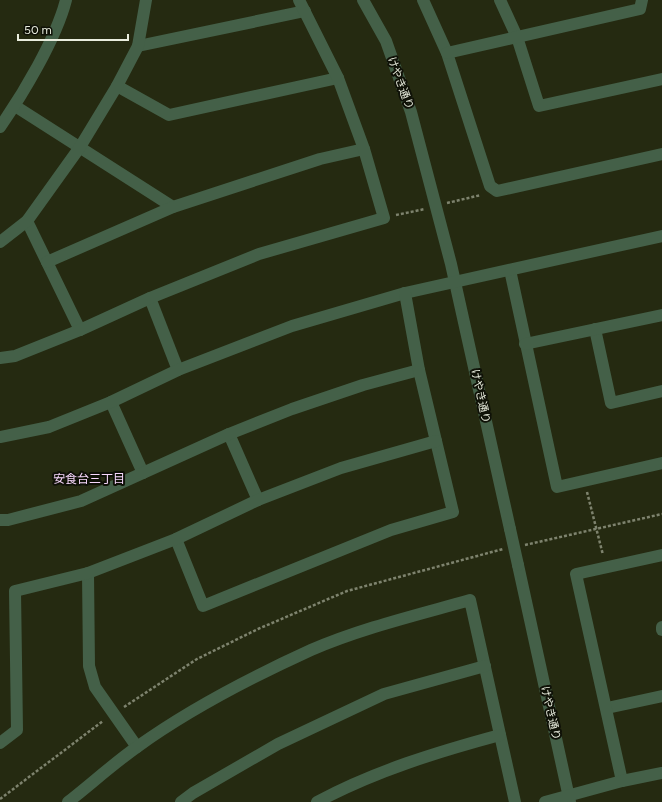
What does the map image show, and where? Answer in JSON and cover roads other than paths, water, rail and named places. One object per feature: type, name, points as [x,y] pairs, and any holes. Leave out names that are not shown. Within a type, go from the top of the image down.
[{"type":"street","points":[[0,127],[15,106],[51,38],[66,0]]},
{"type":"street","points":[[0,242],[27,221],[80,147],[117,86],[138,46],[146,0]]},
{"type":"street","points":[[0,358],[15,356],[80,330],[150,298],[259,254],[384,218],[364,149],[338,78],[299,0]]},
{"type":"street","name":"けやき通り","points":[[363,0],[386,41],[411,112],[455,282],[569,799]]},
{"type":"street","points":[[423,0],[447,53],[490,186],[497,192],[662,154]]},
{"type":"street","points":[[500,0],[517,37],[539,106],[662,79]]},
{"type":"street","points":[[447,53],[640,9],[642,0]]},
{"type":"street","points":[[138,46],[305,11]]},
{"type":"street","points":[[117,86],[169,115],[338,78]]},
{"type":"street","points":[[15,106],[173,207]]},
{"type":"street","points":[[47,262],[173,207],[320,159],[364,149]]},
{"type":"street","points":[[27,221],[80,330]]},
{"type":"street","points":[[0,437],[49,427],[111,402],[178,370],[292,326],[404,293],[662,236]]},
{"type":"street","points":[[510,270],[557,486],[662,463]]},
{"type":"street","points":[[176,539],[204,606],[391,530],[452,512],[419,370],[404,293]]},
{"type":"street","points":[[150,298],[178,370]]},
{"type":"street","points":[[525,344],[662,315]]},
{"type":"street","points":[[595,329],[611,403],[662,392]]},
{"type":"street","points":[[0,520],[8,520],[81,501],[229,434],[299,406],[363,385],[419,370]]},
{"type":"street","points":[[111,402],[143,473]]},
{"type":"street","points":[[229,434],[258,500]]},
{"type":"street","points":[[0,743],[17,730],[15,591],[88,573],[176,539],[258,500],[341,468],[436,441]]},
{"type":"street","points":[[622,781],[576,574],[662,555]]},
{"type":"street","points":[[88,573],[89,666],[95,687],[137,747]]},
{"type":"street","points":[[68,802],[137,747],[185,716],[312,650],[384,624],[470,600],[515,802]]},
{"type":"street","points":[[181,802],[196,797],[278,744],[384,694],[485,666]]},
{"type":"street","points":[[607,708],[662,696]]},
{"type":"street","points":[[317,802],[344,788],[432,753],[500,735]]},
{"type":"street","points":[[545,802],[569,799],[622,781],[662,773]]},
{"type":"district","name":"安食台三丁目","points":[[89,479]]}]
